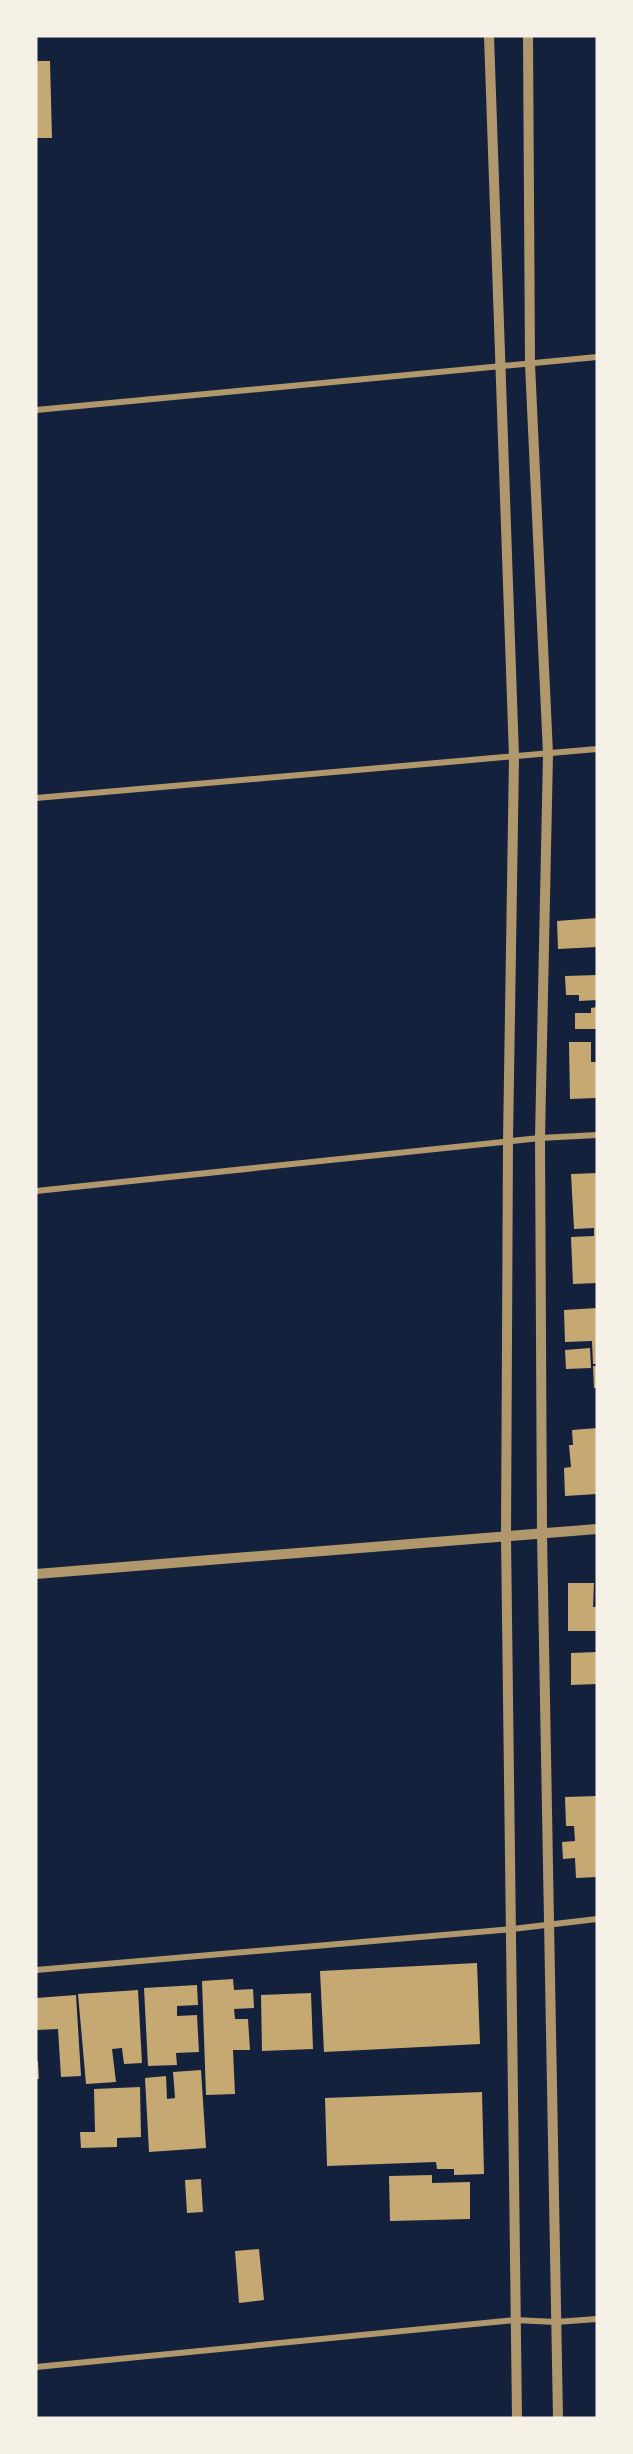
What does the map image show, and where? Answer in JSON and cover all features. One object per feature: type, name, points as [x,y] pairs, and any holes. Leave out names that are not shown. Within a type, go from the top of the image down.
[{"type":"street","points":[[489,36],[514,757],[508,1142],[506,1537],[517,2418]]},
{"type":"street","points":[[528,36],[530,364],[548,753],[540,1138],[542,1534],[558,2418]]},
{"type":"street","points":[[36,410],[597,357]]},
{"type":"street","points":[[36,798],[597,749]]},
{"type":"street","points":[[36,1191],[540,1138],[597,1135]]},
{"type":"street","points":[[36,1574],[597,1529]]},
{"type":"street","points":[[36,1970],[512,1929],[597,1918]]},
{"type":"street","points":[[36,2367],[515,2320],[556,2322],[597,2319]]},
{"type":"building","points":[[36,61],[50,61],[52,138],[36,138]]},
{"type":"building","points":[[597,918],[597,947],[558,949],[557,921]]},
{"type":"building","points":[[597,975],[597,1000],[579,1001],[579,995],[566,995],[565,976]]},
{"type":"building","points":[[597,1007],[597,1029],[575,1029],[575,1013],[591,1013],[591,1008]]},
{"type":"building","points":[[569,1042],[591,1042],[591,1062],[597,1062],[597,1098],[570,1099]]},
{"type":"building","points":[[597,1173],[597,1283],[573,1284],[571,1237],[594,1236],[594,1228],[574,1229],[571,1174]]},
{"type":"building","points":[[597,1308],[597,1364],[593,1364],[592,1341],[565,1342],[564,1310]]},
{"type":"building","points":[[590,1348],[591,1368],[566,1369],[565,1350]]},
{"type":"building","points":[[593,1366],[597,1366],[597,1388],[594,1388]]},
{"type":"building","points":[[597,1428],[597,1494],[565,1496],[564,1468],[571,1467],[569,1445],[573,1445],[572,1430]]},
{"type":"building","points":[[568,1583],[594,1583],[593,1607],[597,1607],[597,1631],[568,1631]]},
{"type":"building","points":[[597,1652],[597,1684],[571,1685],[571,1653]]},
{"type":"building","points":[[597,1796],[597,1877],[576,1878],[575,1858],[563,1859],[562,1842],[575,1841],[574,1826],[566,1826],[565,1797]]},
{"type":"building","points":[[477,1963],[480,2044],[324,2052],[320,1971]]},
{"type":"building","points":[[233,1979],[234,1990],[253,1989],[254,2008],[234,2009],[235,2019],[248,2019],[250,2050],[233,2050],[235,2094],[206,2095],[202,1981]]},
{"type":"building","points":[[197,1985],[198,2005],[177,2006],[177,2016],[197,2015],[199,2052],[176,2053],[177,2065],[148,2066],[144,1988]]},
{"type":"building","points":[[138,1990],[142,2063],[124,2064],[122,2048],[112,2049],[116,2082],[86,2084],[78,1994]]},
{"type":"building","points":[[311,1993],[313,2049],[262,2051],[261,1995]]},
{"type":"building","points":[[76,1995],[81,2076],[61,2077],[58,2029],[36,2030],[36,1998]]},
{"type":"building","points":[[36,2061],[38,2061],[39,2079],[36,2079]]},
{"type":"building","points":[[201,2070],[206,2148],[149,2152],[145,2078],[166,2076],[167,2099],[175,2098],[173,2072]]},
{"type":"building","points":[[140,2087],[141,2137],[117,2138],[117,2147],[81,2148],[80,2132],[95,2132],[94,2089]]},
{"type":"building","points":[[482,2092],[484,2174],[454,2175],[454,2169],[437,2169],[436,2162],[327,2166],[325,2098]]},
{"type":"building","points":[[432,2175],[432,2183],[470,2182],[470,2219],[390,2221],[389,2176]]},
{"type":"building","points":[[201,2179],[203,2212],[187,2213],[185,2180]]},
{"type":"building","points":[[259,2249],[264,2300],[239,2303],[235,2251]]}]
